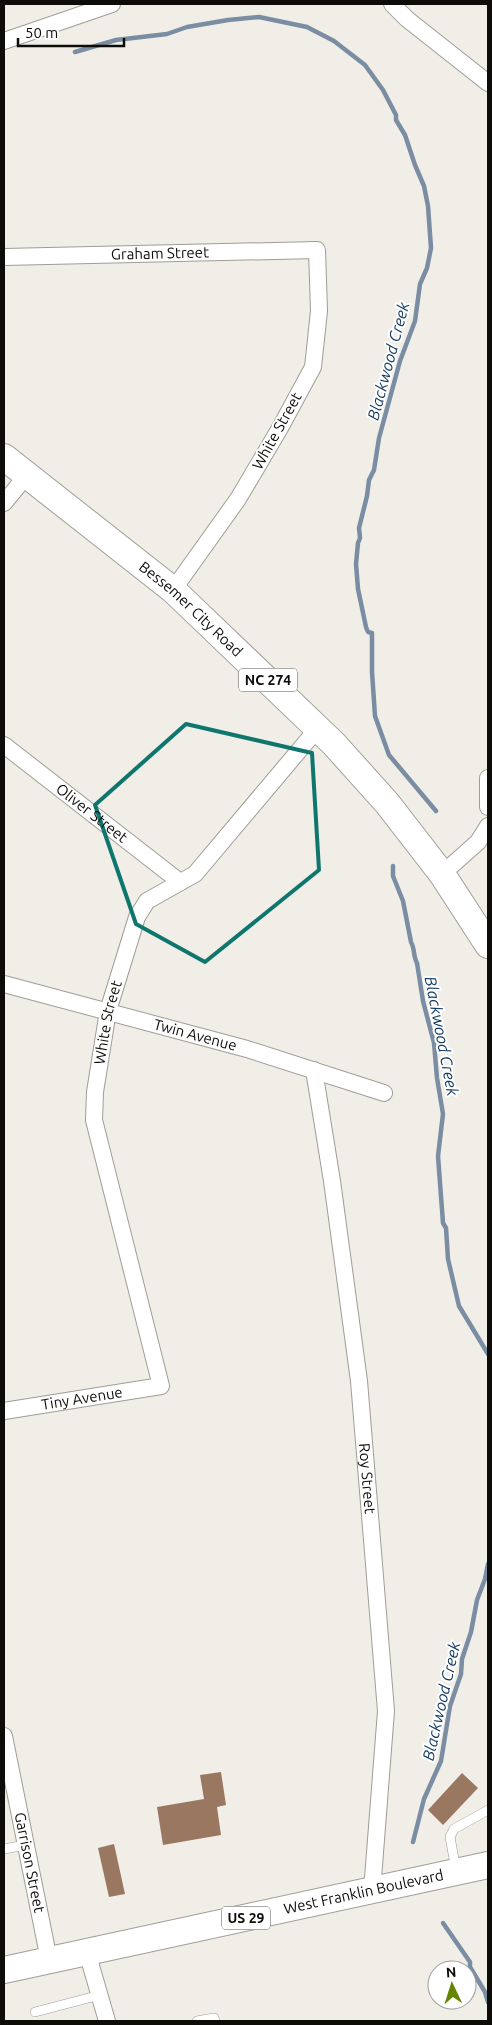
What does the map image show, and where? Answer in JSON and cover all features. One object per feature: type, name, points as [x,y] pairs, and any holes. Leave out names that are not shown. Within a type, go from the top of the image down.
[{"type":"main road","name":"Bessemer City Road","points":[[4,457],[173,590],[318,728],[356,768],[442,874],[488,945]]},
{"type":"main road","name":"West Franklin Boulevard","points":[[4,1970],[488,1865]]},
{"type":"street","points":[[4,40],[112,4]]},
{"type":"street","points":[[392,4],[407,19],[488,83]]},
{"type":"street","name":"Graham Street","points":[[4,258],[317,250]]},
{"type":"street","name":"White Street","points":[[173,590],[238,499],[280,428],[313,366],[319,311],[317,250]]},
{"type":"street","points":[[4,503],[28,475]]},
{"type":"street","name":"White Street","points":[[161,1386],[94,1120],[95,1092],[108,1011],[137,917],[147,901],[195,874],[318,728]]},
{"type":"street","name":"Oliver Street","points":[[4,745],[180,882]]},
{"type":"street","points":[[488,778],[488,807]]},
{"type":"street","points":[[442,874],[478,842],[488,826]]},
{"type":"street","name":"Twin Avenue","points":[[4,984],[247,1049],[384,1094]]},
{"type":"street","name":"Roy Street","points":[[314,1070],[332,1181],[359,1381],[386,1711],[372,1891]]},
{"type":"street","name":"Tiny Avenue","points":[[4,1411],[161,1386]]},
{"type":"street","name":"Garrison Street","points":[[4,1736],[49,1960]]},
{"type":"street","points":[[87,1952],[107,2021]]},
{"type":"lane","points":[[456,1872],[450,1837],[454,1829],[488,1810]]},
{"type":"lane","points":[[4,1849],[25,1845]]},
{"type":"lane","points":[[35,2012],[100,1995]]},
{"type":"lane","points":[[197,2021],[214,2018],[215,2021]]},
{"type":"highlighted area","points":[[186,724],[312,753],[319,870],[205,962],[136,924],[95,805]]},
{"type":"building","points":[[221,1772],[226,1805],[217,1807],[221,1835],[163,1845],[157,1807],[204,1799],[200,1775]]},
{"type":"building","points":[[462,1773],[478,1788],[443,1825],[428,1810]]},
{"type":"building","points":[[114,1844],[125,1894],[109,1897],[98,1848]]},
{"type":"waterway","name":"Blackwood Creek","points":[[75,52],[116,40],[167,34],[187,27],[259,17],[307,27],[334,41],[365,65],[383,90],[396,115],[396,120],[405,135],[424,186],[428,206],[431,248],[427,268],[420,284],[415,321],[400,361],[379,438],[374,470],[369,480],[359,528],[360,538],[356,564],[358,589],[366,627],[368,632],[372,633],[375,716],[389,755],[436,811]]},
{"type":"waterway","name":"Blackwood Creek","points":[[393,866],[393,876],[403,901],[417,963],[423,1001],[434,1043],[443,1114],[438,1156],[448,1259],[459,1306],[488,1354]]},
{"type":"waterway","name":"Blackwood Creek","points":[[413,1842],[424,1799],[441,1761],[450,1706],[461,1674],[462,1659],[471,1632],[477,1600],[485,1579],[488,1564]]},
{"type":"waterway","name":"Blackwood Creek","points":[[443,1923],[470,1962],[470,1967],[485,1992],[488,2002]]}]
